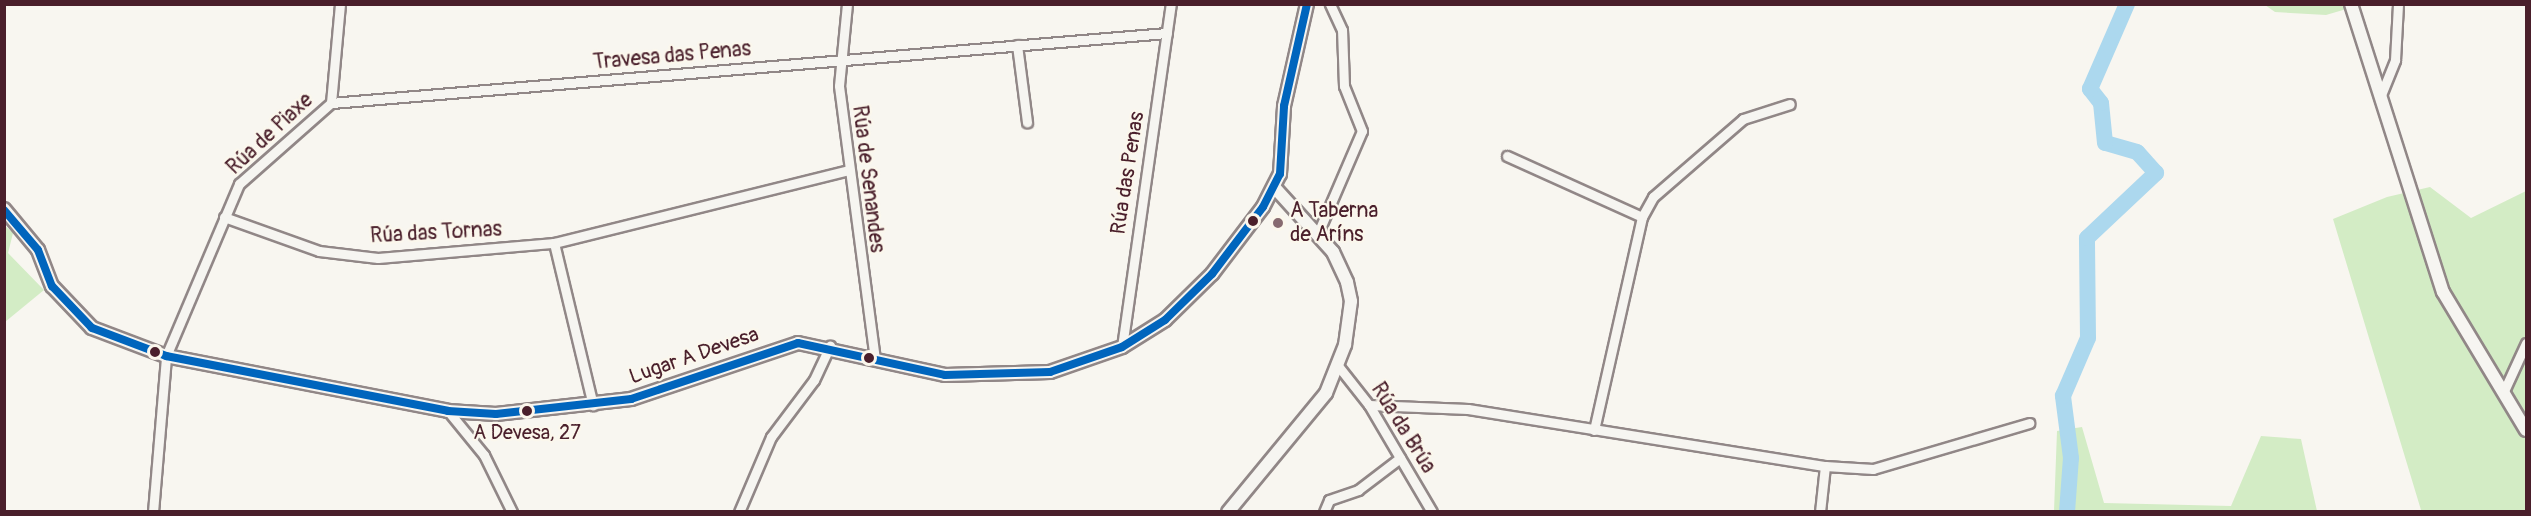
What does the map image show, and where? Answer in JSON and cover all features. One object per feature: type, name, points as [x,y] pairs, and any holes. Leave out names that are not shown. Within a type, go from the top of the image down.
[{"type":"street","name":"Rúa de Piaxe","points":[[224,217],[239,184],[331,103],[340,4]]},
{"type":"street","name":"Rúa de Senandes","points":[[847,4],[840,59],[849,170],[875,358]]},
{"type":"street","name":"Rúa das Penas","points":[[1122,346],[1171,4]]},
{"type":"street","points":[[1227,512],[1300,428],[1339,367],[1351,301],[1333,252],[1275,188],[1284,106],[1307,4]]},
{"type":"street","points":[[1318,233],[1362,131],[1344,86],[1342,30],[1330,4]]},
{"type":"street","points":[[2351,4],[2443,292],[2526,430]]},
{"type":"street","points":[[2380,95],[2395,60],[2397,4]]},
{"type":"street","name":"Travesa das Penas","points":[[331,103],[1167,33]]},
{"type":"street","points":[[1017,45],[1027,122]]},
{"type":"street","points":[[1594,430],[1641,217],[1670,180],[1743,119],[1790,104]]},
{"type":"street","points":[[1507,156],[1641,217]]},
{"type":"street","name":"Rúa das Tornas","points":[[224,217],[319,251],[378,258],[554,243],[849,170]]},
{"type":"street","name":"Lugar A Devesa","points":[[4,209],[38,250],[52,286],[92,328],[166,356],[448,411],[496,414],[593,405],[653,394],[782,346],[830,346],[945,375],[1024,375],[1060,370],[1122,346],[1154,328],[1212,274],[1275,188]]},
{"type":"street","points":[[153,512],[166,356],[224,217]]},
{"type":"street","points":[[554,243],[593,405]]},
{"type":"street","points":[[2503,393],[2526,343]]},
{"type":"street","points":[[739,512],[771,437],[814,380],[830,346]]},
{"type":"street","name":"Rúa da Brúa","points":[[1339,367],[1369,405],[1432,512]]},
{"type":"street","points":[[1369,405],[1415,402],[1825,466],[1873,468],[2029,423]]},
{"type":"street","points":[[448,411],[484,455],[512,512]]},
{"type":"street","points":[[1324,512],[1329,500],[1358,490],[1400,458]]},
{"type":"street","points":[[1820,512],[1825,466]]},
{"type":"green space","points":[[2265,5],[2360,5],[2326,15],[2275,12]]},
{"type":"green space","points":[[2430,187],[2471,218],[2526,191],[2526,511],[2371,511],[2421,510],[2333,219],[2387,197]]},
{"type":"green space","points":[[4,225],[13,233],[8,253],[44,290],[5,322]]},
{"type":"green space","points":[[2082,427],[2104,503],[2231,506],[2261,436],[2301,439],[2317,511],[2054,511],[2057,431]]},
{"type":"waterway","points":[[2067,512],[2071,458],[2063,396],[2088,338],[2087,238],[2156,173],[2137,152],[2105,143],[2101,103],[2090,89],[2127,4]]},
{"type":"transit line","points":[[4,210],[38,250],[52,286],[92,328],[166,356],[448,411],[496,414],[631,399],[798,343],[945,375],[1050,372],[1122,347],[1165,320],[1212,274],[1263,207],[1280,174],[1284,106],[1307,4]]},
{"type":"place","name":"A Taberna de Aríns","points":[[1278,223]]},
{"type":"place","name":"A Devesa, 27","points":[[527,411]]}]
